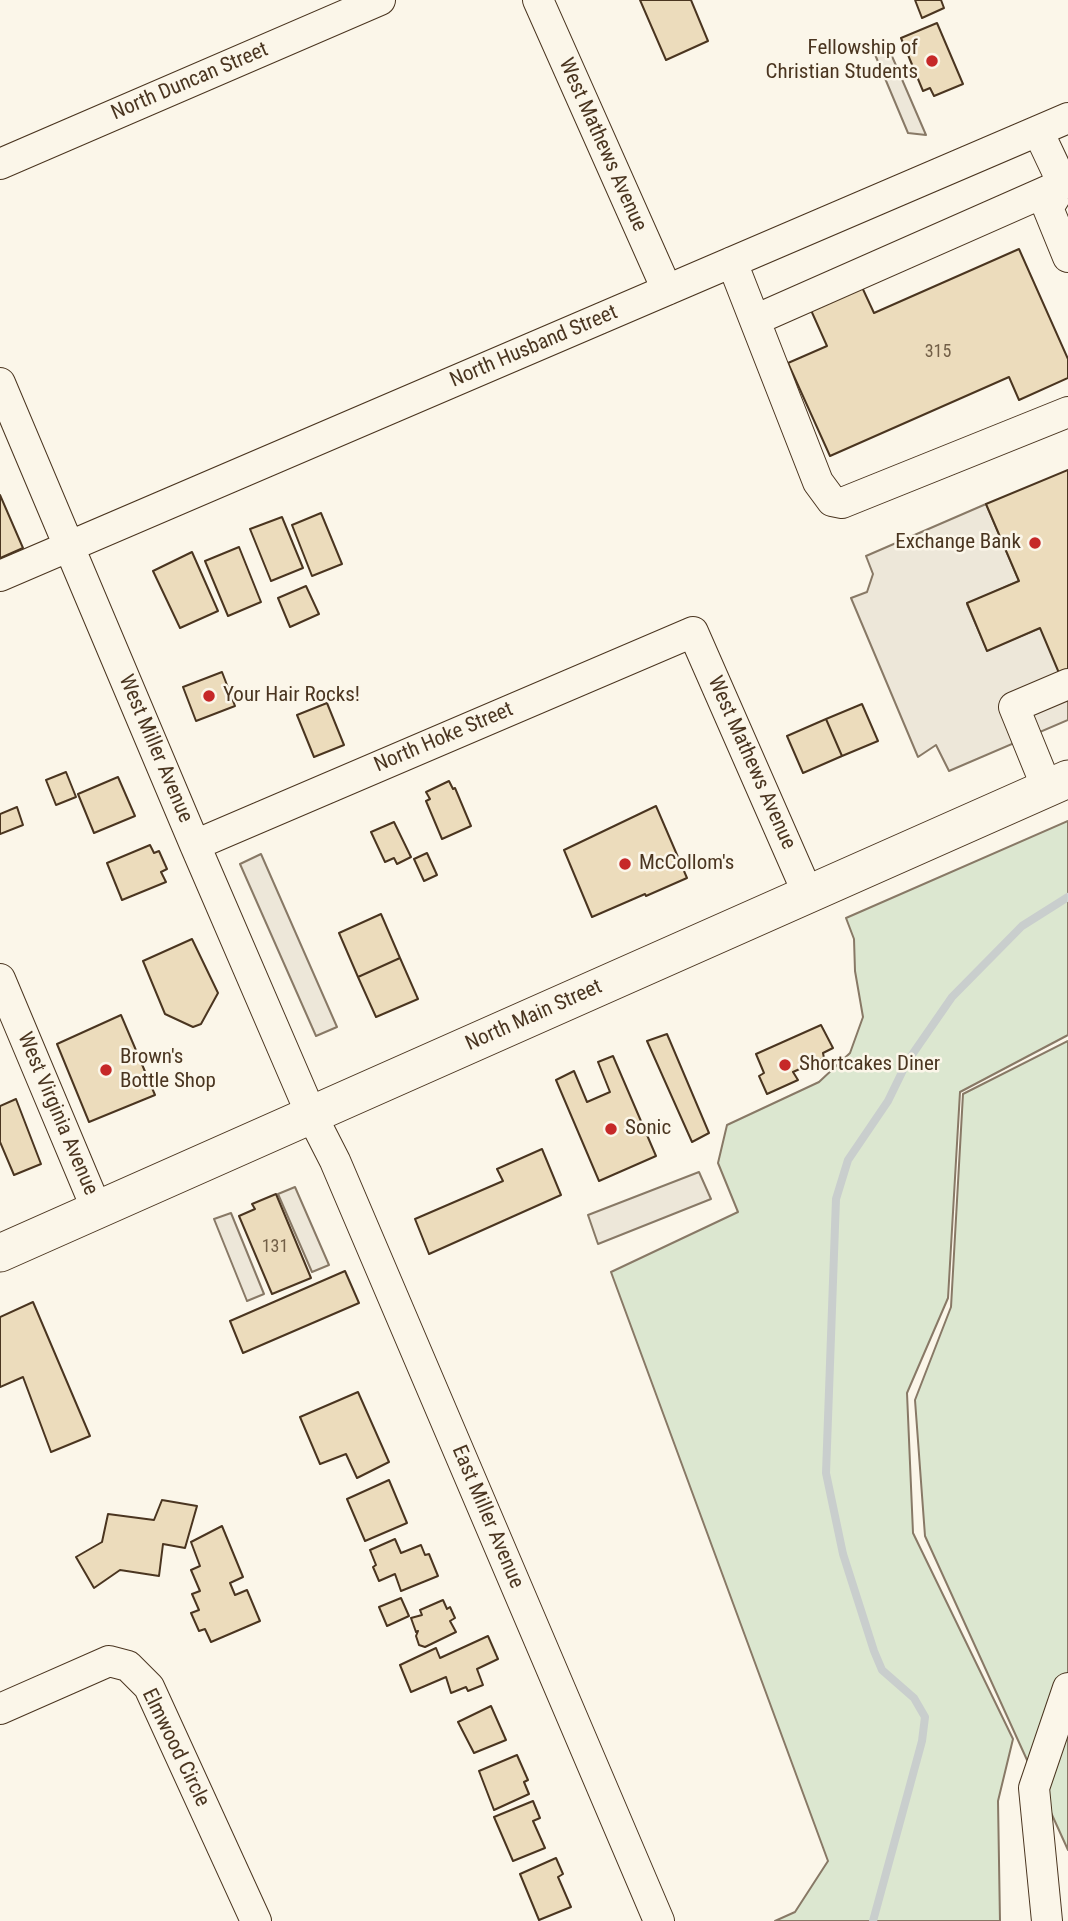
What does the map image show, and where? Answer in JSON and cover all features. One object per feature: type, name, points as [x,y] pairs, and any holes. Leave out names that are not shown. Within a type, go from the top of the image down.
[{"type":"main road","name":"North Main Street","points":[[0,1253],[1058,784]]},
{"type":"street","name":"North Duncan Street","points":[[0,164],[380,0]]},
{"type":"street","name":"West Mathews Avenue","points":[[538,0],[667,290]]},
{"type":"street","name":"North Husband Street","points":[[0,576],[1068,118]]},
{"type":"street","points":[[1038,131],[1065,183]]},
{"type":"street","points":[[1065,183],[1048,208],[1068,257]]},
{"type":"street","points":[[755,320],[1065,183]]},
{"type":"street","points":[[732,262],[818,482],[832,501],[842,503],[1068,412]]},
{"type":"street","name":"West Miller Avenue","points":[[0,383],[312,1114]]},
{"type":"street","name":"West Mathews Avenue","points":[[693,632],[808,894]]},
{"type":"street","name":"North Hoke Street","points":[[195,845],[693,632]]},
{"type":"street","points":[[1058,784],[1014,707],[1068,684]]},
{"type":"street","name":"West Virginia Avenue","points":[[0,979],[97,1210]]},
{"type":"street","name":"East Miller Avenue","points":[[312,1114],[335,1161],[659,1921]]},
{"type":"street","name":"Elmwood Circle","points":[[0,1709],[109,1661],[128,1666],[149,1687],[256,1921]]},
{"type":"street","points":[[1047,1921],[1034,1788],[1068,1688]]},
{"type":"street","points":[[1043,1878],[1068,1910]]},
{"type":"green space","points":[[1068,821],[1068,1035],[960,1092],[948,1298],[907,1393],[913,1533],[1013,1739],[998,1801],[1000,1921],[775,1921],[795,1912],[828,1861],[611,1272],[738,1212],[718,1163],[727,1125],[819,1082],[850,1053],[863,1017],[855,971],[854,939],[846,918]]},
{"type":"green space","points":[[1068,1041],[1068,1850],[925,1536],[915,1400],[951,1307],[963,1094]]},
{"type":"shaded area","points":[[871,45],[888,47],[926,135],[908,133]]},
{"type":"shaded area","points":[[986,504],[1019,581],[967,604],[987,650],[1040,628],[1068,670],[1068,720],[949,771],[936,745],[918,757],[851,598],[867,592],[873,574],[866,556]]},
{"type":"shaded area","points":[[261,854],[337,1027],[316,1036],[240,864]]},
{"type":"shaded area","points":[[699,1172],[711,1199],[598,1244],[588,1215]]},
{"type":"shaded area","points":[[295,1187],[329,1265],[312,1272],[278,1194]]},
{"type":"shaded area","points":[[231,1213],[264,1294],[247,1301],[214,1219]]},
{"type":"building","points":[[640,0],[691,0],[708,41],[666,60]]},
{"type":"building","points":[[915,0],[941,0],[944,8],[922,18]]},
{"type":"building","name":"Fellowship of Christian Students","points":[[937,23],[963,84],[934,96],[930,88],[923,91],[901,38]]},
{"type":"building","points":[[1019,249],[1068,359],[1068,378],[1019,400],[1009,377],[830,456],[788,363],[827,346],[810,308],[861,285],[874,313]]},
{"type":"building","name":"Exchange Bank","points":[[1068,470],[1068,670],[1059,673],[1040,628],[987,651],[967,603],[1019,581],[986,504]]},
{"type":"building","points":[[0,495],[23,548],[0,558]]},
{"type":"building","points":[[321,513],[342,564],[312,576],[292,525]]},
{"type":"building","points":[[282,517],[303,568],[271,581],[250,529]]},
{"type":"building","points":[[239,547],[261,602],[228,616],[205,561]]},
{"type":"building","points":[[192,552],[218,611],[180,628],[153,571]]},
{"type":"building","points":[[306,586],[319,614],[290,627],[278,598]]},
{"type":"building","name":"Your Hair Rocks!","points":[[222,672],[235,706],[196,721],[183,687]]},
{"type":"building","points":[[327,703],[344,745],[314,757],[297,715]]},
{"type":"building","points":[[862,704],[878,741],[842,756],[826,719]]},
{"type":"building","points":[[826,719],[842,756],[803,773],[787,736]]},
{"type":"building","points":[[66,772],[76,797],[56,805],[46,780]]},
{"type":"building","points":[[118,777],[135,816],[94,833],[78,794]]},
{"type":"building","points":[[449,781],[453,789],[455,788],[471,826],[442,839],[426,801],[430,799],[426,792]]},
{"type":"building","name":"McCollom's","points":[[656,806],[687,878],[592,917],[564,850]]},
{"type":"building","points":[[17,807],[23,825],[0,834],[0,814]]},
{"type":"building","points":[[394,822],[411,857],[397,864],[394,858],[385,862],[371,832]]},
{"type":"building","points":[[150,845],[154,853],[159,851],[167,869],[161,872],[166,882],[122,900],[107,863]]},
{"type":"building","points":[[427,853],[437,875],[424,881],[414,859]]},
{"type":"building","points":[[381,914],[400,958],[358,977],[339,933]]},
{"type":"building","points":[[192,939],[218,993],[201,1024],[193,1027],[165,1014],[143,961]]},
{"type":"building","points":[[400,958],[418,999],[376,1017],[358,977]]},
{"type":"building","name":"Brown's Bottle Shop","points":[[121,1015],[155,1095],[89,1122],[57,1044]]},
{"type":"building","name":"Shortcakes Diner","points":[[821,1025],[833,1048],[823,1053],[824,1058],[793,1072],[798,1080],[767,1094],[759,1076],[764,1073],[756,1054]]},
{"type":"building","points":[[667,1034],[709,1133],[692,1142],[647,1041]]},
{"type":"building","name":"Sonic","points":[[613,1056],[656,1156],[599,1181],[556,1080],[574,1071],[587,1102],[610,1092],[598,1062]]},
{"type":"building","points":[[16,1099],[41,1164],[14,1175],[0,1142],[0,1106]]},
{"type":"building","points":[[542,1149],[561,1195],[429,1254],[415,1219],[503,1181],[497,1169]]},
{"type":"building","points":[[276,1194],[311,1278],[272,1294],[239,1216],[255,1209],[252,1204]]},
{"type":"building","points":[[345,1271],[359,1303],[243,1353],[230,1321]]},
{"type":"building","points":[[33,1302],[90,1436],[51,1452],[23,1377],[0,1387],[0,1317]]},
{"type":"building","points":[[358,1392],[389,1462],[357,1478],[346,1454],[320,1464],[300,1417]]},
{"type":"building","points":[[389,1480],[407,1523],[365,1541],[347,1499]]},
{"type":"building","points":[[162,1500],[197,1506],[185,1548],[163,1544],[159,1576],[120,1570],[94,1588],[76,1557],[102,1542],[108,1514],[154,1520]]},
{"type":"building","points":[[222,1526],[243,1577],[230,1583],[235,1595],[247,1590],[260,1621],[211,1642],[205,1629],[199,1631],[191,1613],[199,1610],[192,1594],[200,1591],[191,1570],[200,1566],[191,1542]]},
{"type":"building","points":[[395,1539],[401,1553],[421,1545],[425,1555],[429,1554],[438,1576],[401,1591],[395,1574],[379,1581],[370,1550]]},
{"type":"building","points":[[401,1598],[409,1616],[387,1626],[379,1607]]},
{"type":"building","points":[[443,1600],[455,1618],[450,1621],[456,1632],[425,1647],[419,1645],[416,1636],[418,1631],[416,1632],[411,1618],[422,1615],[420,1610]]},
{"type":"building","points":[[488,1636],[498,1659],[477,1669],[483,1685],[468,1691],[466,1687],[451,1693],[446,1677],[411,1692],[400,1665],[436,1648],[440,1658]]},
{"type":"building","points":[[491,1706],[506,1740],[474,1753],[458,1722]]},
{"type":"building","points":[[517,1755],[528,1780],[524,1782],[529,1794],[494,1810],[479,1771]]},
{"type":"building","points":[[533,1801],[540,1818],[533,1821],[545,1848],[513,1861],[494,1817]]},
{"type":"building","points":[[556,1858],[563,1874],[558,1877],[571,1907],[539,1920],[520,1874]]},
{"type":"waterway","points":[[873,1921],[922,1741],[925,1717],[914,1698],[882,1670],[874,1651],[843,1554],[826,1473],[836,1199],[848,1160],[888,1101],[907,1062],[952,997],[1022,926],[1068,897]]},
{"type":"place","name":"Fellowship of Christian Students","points":[[932,61]]},
{"type":"place","name":"Exchange Bank","points":[[1035,543]]},
{"type":"place","name":"Your Hair Rocks!","points":[[209,696]]},
{"type":"place","name":"McCollom's","points":[[625,864]]},
{"type":"place","name":"Shortcakes Diner","points":[[785,1065]]},
{"type":"place","name":"Brown's Bottle Shop","points":[[106,1070]]},
{"type":"place","name":"Sonic","points":[[611,1129]]}]
